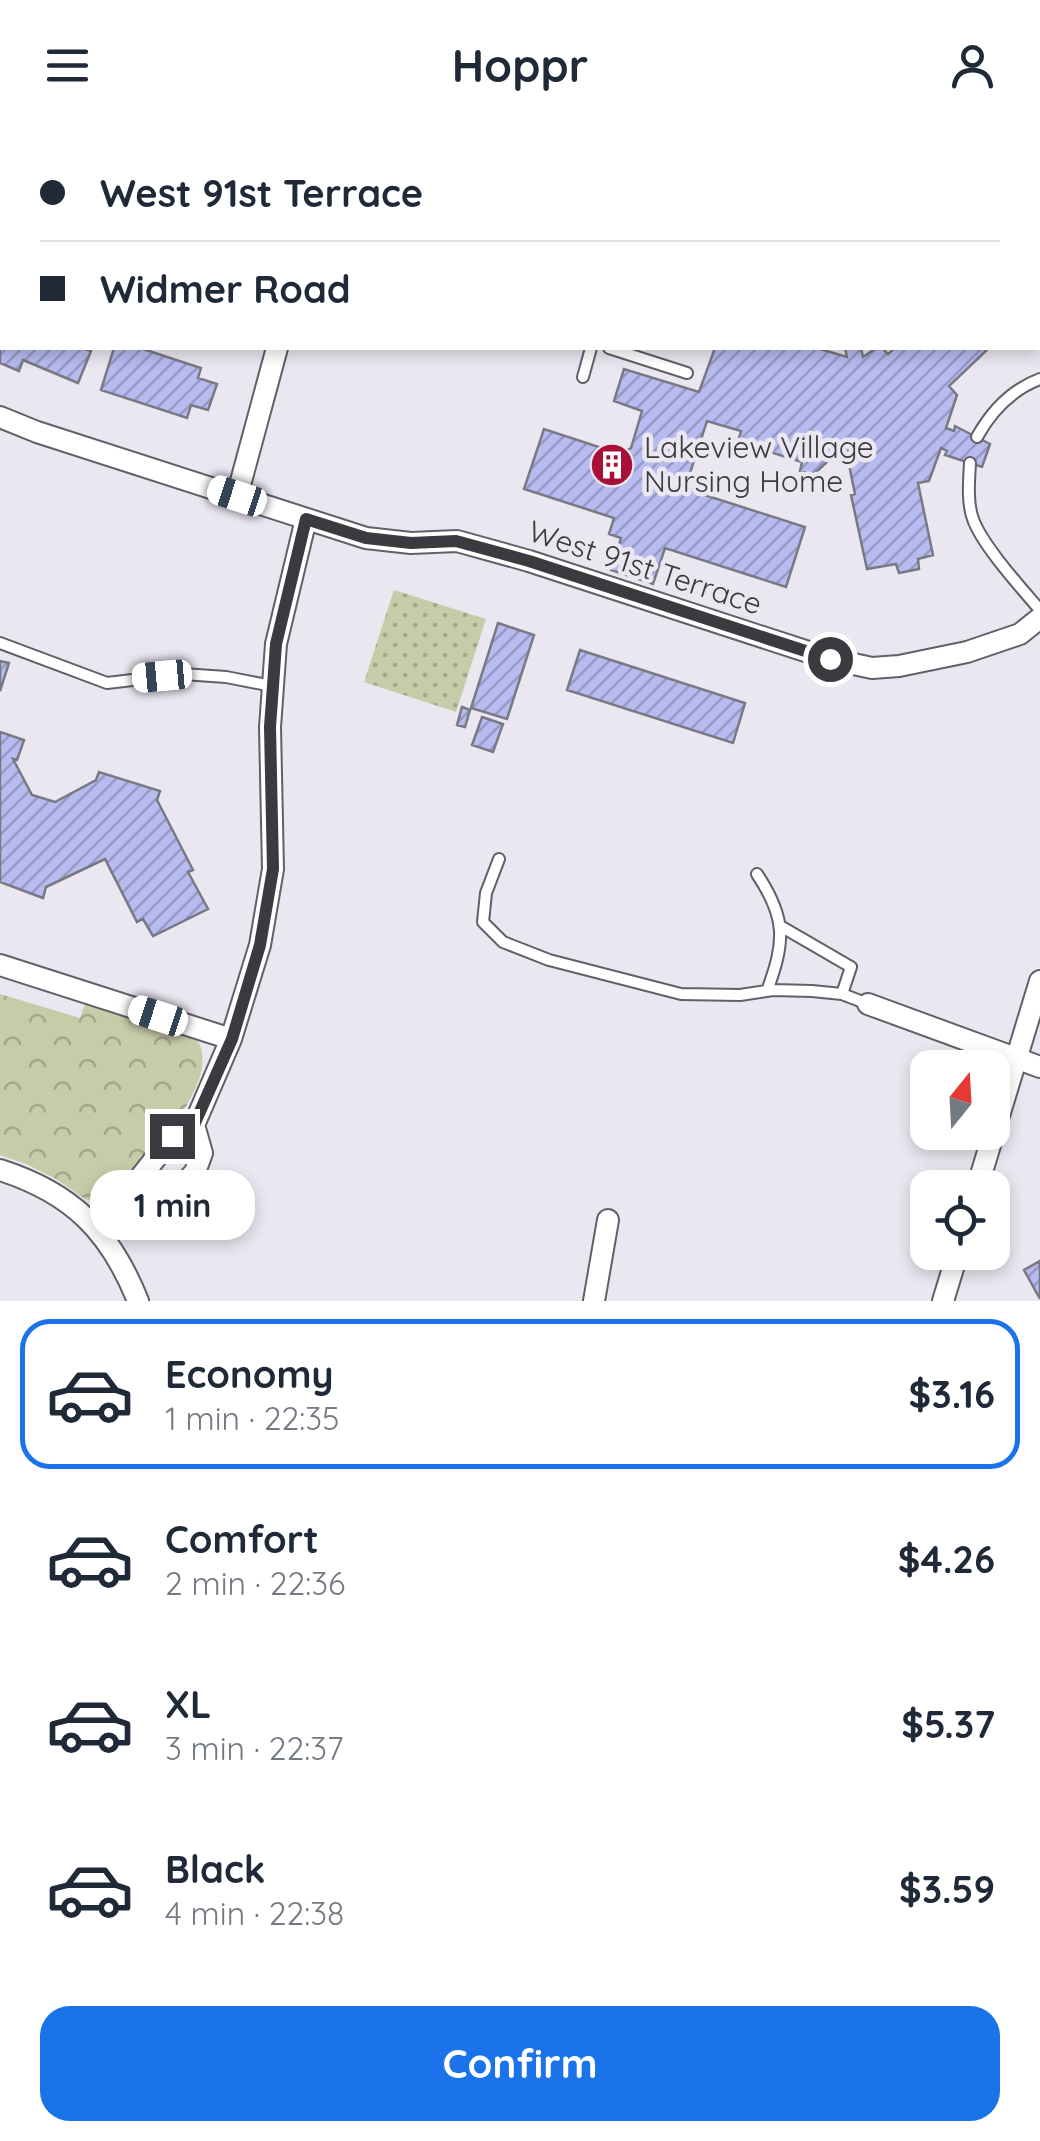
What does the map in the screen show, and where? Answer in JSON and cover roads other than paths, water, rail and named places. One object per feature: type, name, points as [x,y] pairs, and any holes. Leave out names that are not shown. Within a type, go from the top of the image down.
[{"type":"street","points":[[237,496],[276,350]]},
{"type":"street","name":"West 91st Terrace","points":[[0,418],[366,538],[411,543],[456,541],[830,659],[872,668],[967,652],[1020,634],[1040,618]]},
{"type":"street","points":[[105,1238],[131,1204],[132,1188],[172,1136],[194,1125],[232,1039],[260,945],[273,869],[270,727],[276,644],[306,519]]},
{"type":"street","points":[[0,965],[232,1039]]},
{"type":"street","points":[[982,1170],[1040,980]]},
{"type":"street","points":[[868,1004],[1040,1067]]},
{"type":"street","points":[[131,1204],[163,1200],[195,1172],[202,1153],[194,1125]]},
{"type":"street","points":[[0,1170],[52,1190],[79,1211],[105,1238],[138,1301]]},
{"type":"street","points":[[594,1301],[608,1220]]},
{"type":"street","points":[[943,1301],[952,1270]]},
{"type":"lane","points":[[583,377],[590,350]]},
{"type":"lane","points":[[615,350],[688,373]]},
{"type":"lane","points":[[976,437],[996,408],[1022,386],[1040,379]]},
{"type":"lane","points":[[970,463],[973,520],[995,555],[1040,610]]},
{"type":"lane","points":[[0,643],[107,683],[183,674],[273,686]]},
{"type":"lane","points":[[499,859],[486,894],[483,922],[503,942],[550,960],[681,994],[812,991],[842,994],[868,1004]]},
{"type":"lane","points":[[758,874],[772,897],[782,927],[777,963],[767,991]]},
{"type":"lane","points":[[782,927],[851,967],[842,994]]},
{"type":"place","name":"Lakeview Village Nursing Home","points":[[612,465]]}]
